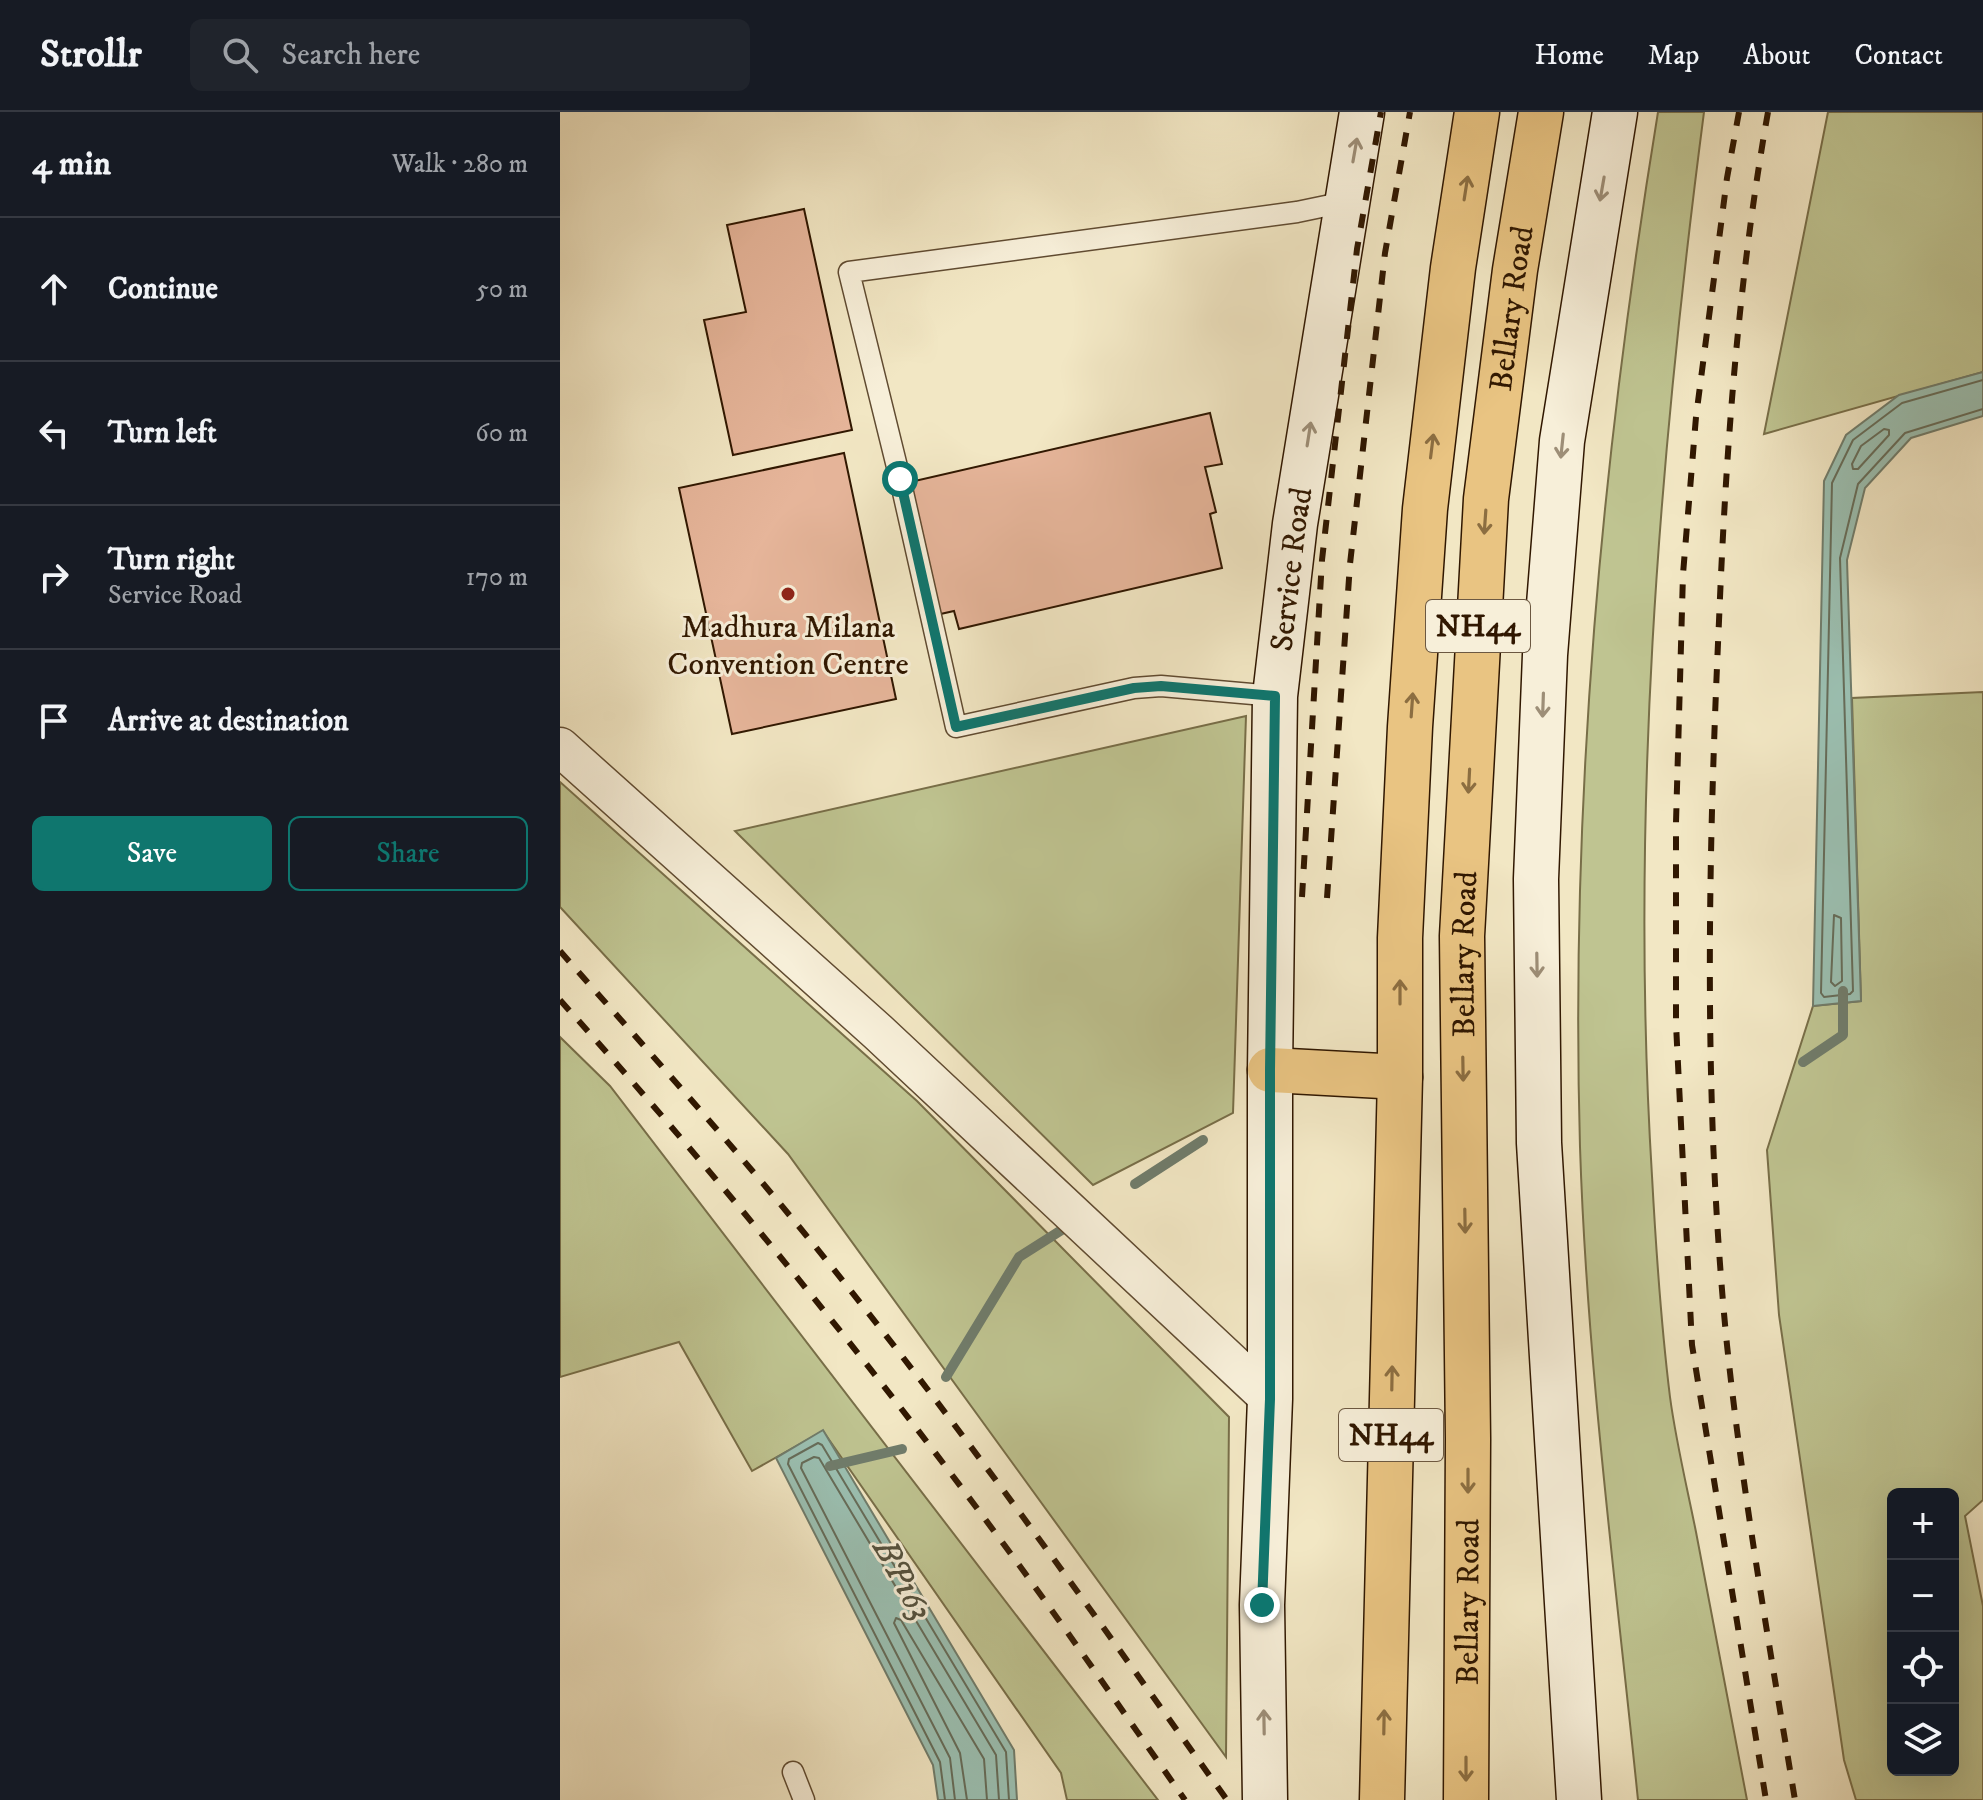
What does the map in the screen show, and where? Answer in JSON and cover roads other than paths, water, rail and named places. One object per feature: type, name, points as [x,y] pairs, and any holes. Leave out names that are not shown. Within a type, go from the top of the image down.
[{"type":"highway","name":"Bellary Road","points":[[1382,1800],[1400,1074],[1400,938],[1410,727],[1425,509],[1453,268],[1477,112]]},
{"type":"highway","name":"Bellary Road","points":[[1466,1800],[1468,1439],[1462,936],[1486,499],[1515,270],[1541,112]]},
{"type":"highway","points":[[1270,1070],[1400,1074]]},
{"type":"main road","name":"Service Road","points":[[1265,1800],[1262,1605],[1270,1399],[1275,696],[1295,524],[1362,112]]},
{"type":"main road","points":[[1579,1800],[1539,1143],[1536,879],[1545,655],[1562,441],[1615,112]]},
{"type":"street","points":[[560,747],[878,1032],[1270,1399]]},
{"type":"lane","points":[[1275,696],[1161,686],[1134,688],[956,727],[849,272],[1297,212],[1345,202]]},
{"type":"lane","points":[[793,1772],[804,1800]]},
{"type":"water","points":[[1983,372],[1983,416],[1911,438],[1865,488],[1847,560],[1861,1001],[1813,1006],[1824,481],[1846,435],[1899,395]]},
{"type":"water","points":[[823,1430],[1014,1750],[1017,1800],[938,1800],[933,1765],[776,1458]]},
{"type":"waterway","points":[[1803,1062],[1843,1035],[1843,991]]},
{"type":"waterway","points":[[1135,1184],[1203,1140]]},
{"type":"waterway","points":[[946,1377],[1019,1257],[1071,1224]]},
{"type":"waterway","name":"BP163","points":[[830,1466],[902,1449]]},
{"type":"railway","points":[[1302,897],[1322,560],[1357,249],[1381,112]]},
{"type":"railway","points":[[1327,898],[1350,564],[1385,253],[1410,112]]},
{"type":"railway","points":[[1739,112],[1727,178],[1696,417],[1683,574],[1676,823],[1676,1024],[1692,1345],[1766,1800]]},
{"type":"railway","points":[[1768,112],[1741,302],[1725,493],[1712,802],[1711,1074],[1719,1255],[1733,1402],[1795,1800]]},
{"type":"railway","points":[[560,951],[742,1158],[847,1286],[993,1476],[1227,1800]]},
{"type":"railway","points":[[560,1000],[725,1190],[935,1452],[1185,1800]]},
{"type":"place","name":"Madhura Milana Convention Centre","points":[[788,594]]}]
